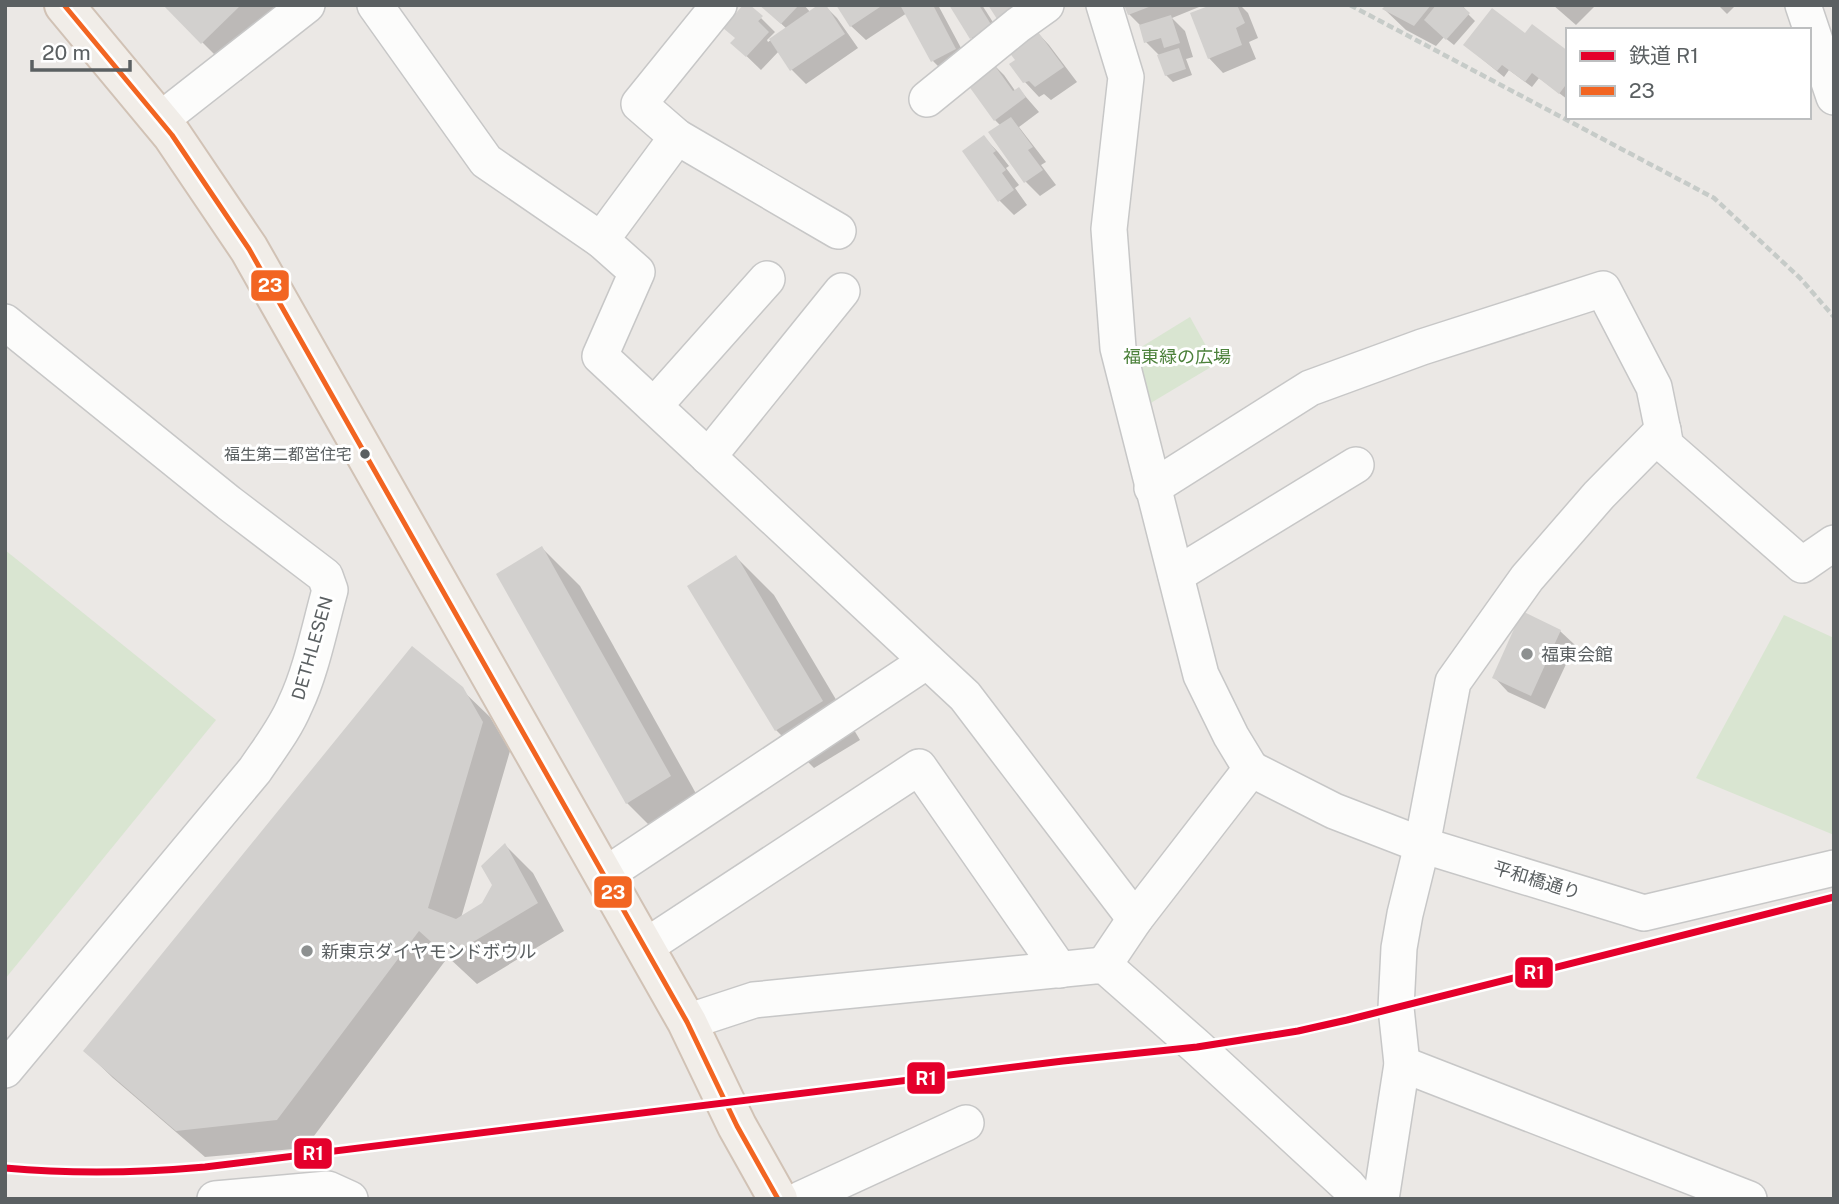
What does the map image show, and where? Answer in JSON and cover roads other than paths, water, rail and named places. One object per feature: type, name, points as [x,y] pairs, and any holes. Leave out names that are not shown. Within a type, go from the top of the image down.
[{"type":"main road","points":[[64,5],[172,135],[249,249],[687,1022],[737,1126],[778,1199]]},
{"type":"street","points":[[159,121],[307,5]]},
{"type":"street","points":[[375,5],[486,161],[601,240],[637,272],[600,356],[965,696],[1135,919]]},
{"type":"street","points":[[719,5],[639,104],[677,137],[838,231]]},
{"type":"street","points":[[927,99],[1046,5]]},
{"type":"street","points":[[1104,5],[1126,77],[1109,229],[1118,348],[1202,675],[1231,736],[1251,769],[1135,919],[1104,965]]},
{"type":"street","points":[[1803,5],[1811,28]]},
{"type":"street","points":[[1811,29],[1834,97]]},
{"type":"street","points":[[601,240],[677,137]]},
{"type":"street","points":[[654,406],[767,279]]},
{"type":"street","points":[[1152,488],[1310,387],[1422,347],[1603,289],[1654,387],[1666,446],[1802,565],[1834,543]]},
{"type":"street","points":[[708,457],[842,291]]},
{"type":"street","name":"DETHLESEN","points":[[5,322],[229,503],[325,576],[330,590],[304,682],[295,706],[277,738],[255,770],[5,1070]]},
{"type":"street","points":[[1381,1199],[1402,1063],[1396,1008],[1399,948],[1453,682],[1527,578],[1599,495],[1663,430]]},
{"type":"street","points":[[1176,575],[1356,465]]},
{"type":"street","points":[[605,875],[927,661]]},
{"type":"street","points":[[645,947],[919,767],[1060,970]]},
{"type":"street","name":"平和橋通り","points":[[1251,769],[1334,811],[1422,845],[1644,913],[1834,868]]},
{"type":"street","points":[[687,1022],[754,1000],[1104,965],[1197,1047],[1347,1195]]},
{"type":"street","points":[[1402,1063],[1749,1199]]},
{"type":"street","points":[[801,1199],[966,1123]]},
{"type":"street","points":[[215,1199],[328,1189],[350,1199]]},
{"type":"rail line","name":"R1","points":[[5,1168],[105,1172],[205,1167],[1063,1061],[1197,1047],[1298,1031],[1347,1020],[1834,897]]},
{"type":"place","name":"福生第二都営住宅","points":[[365,454]]},
{"type":"place","name":"福東会館","points":[[1527,654]]},
{"type":"place","name":"新東京ダイヤモンドボウル","points":[[307,951]]},
{"type":"park label","name":"福東緑の広場","points":[[1177,356]]}]
